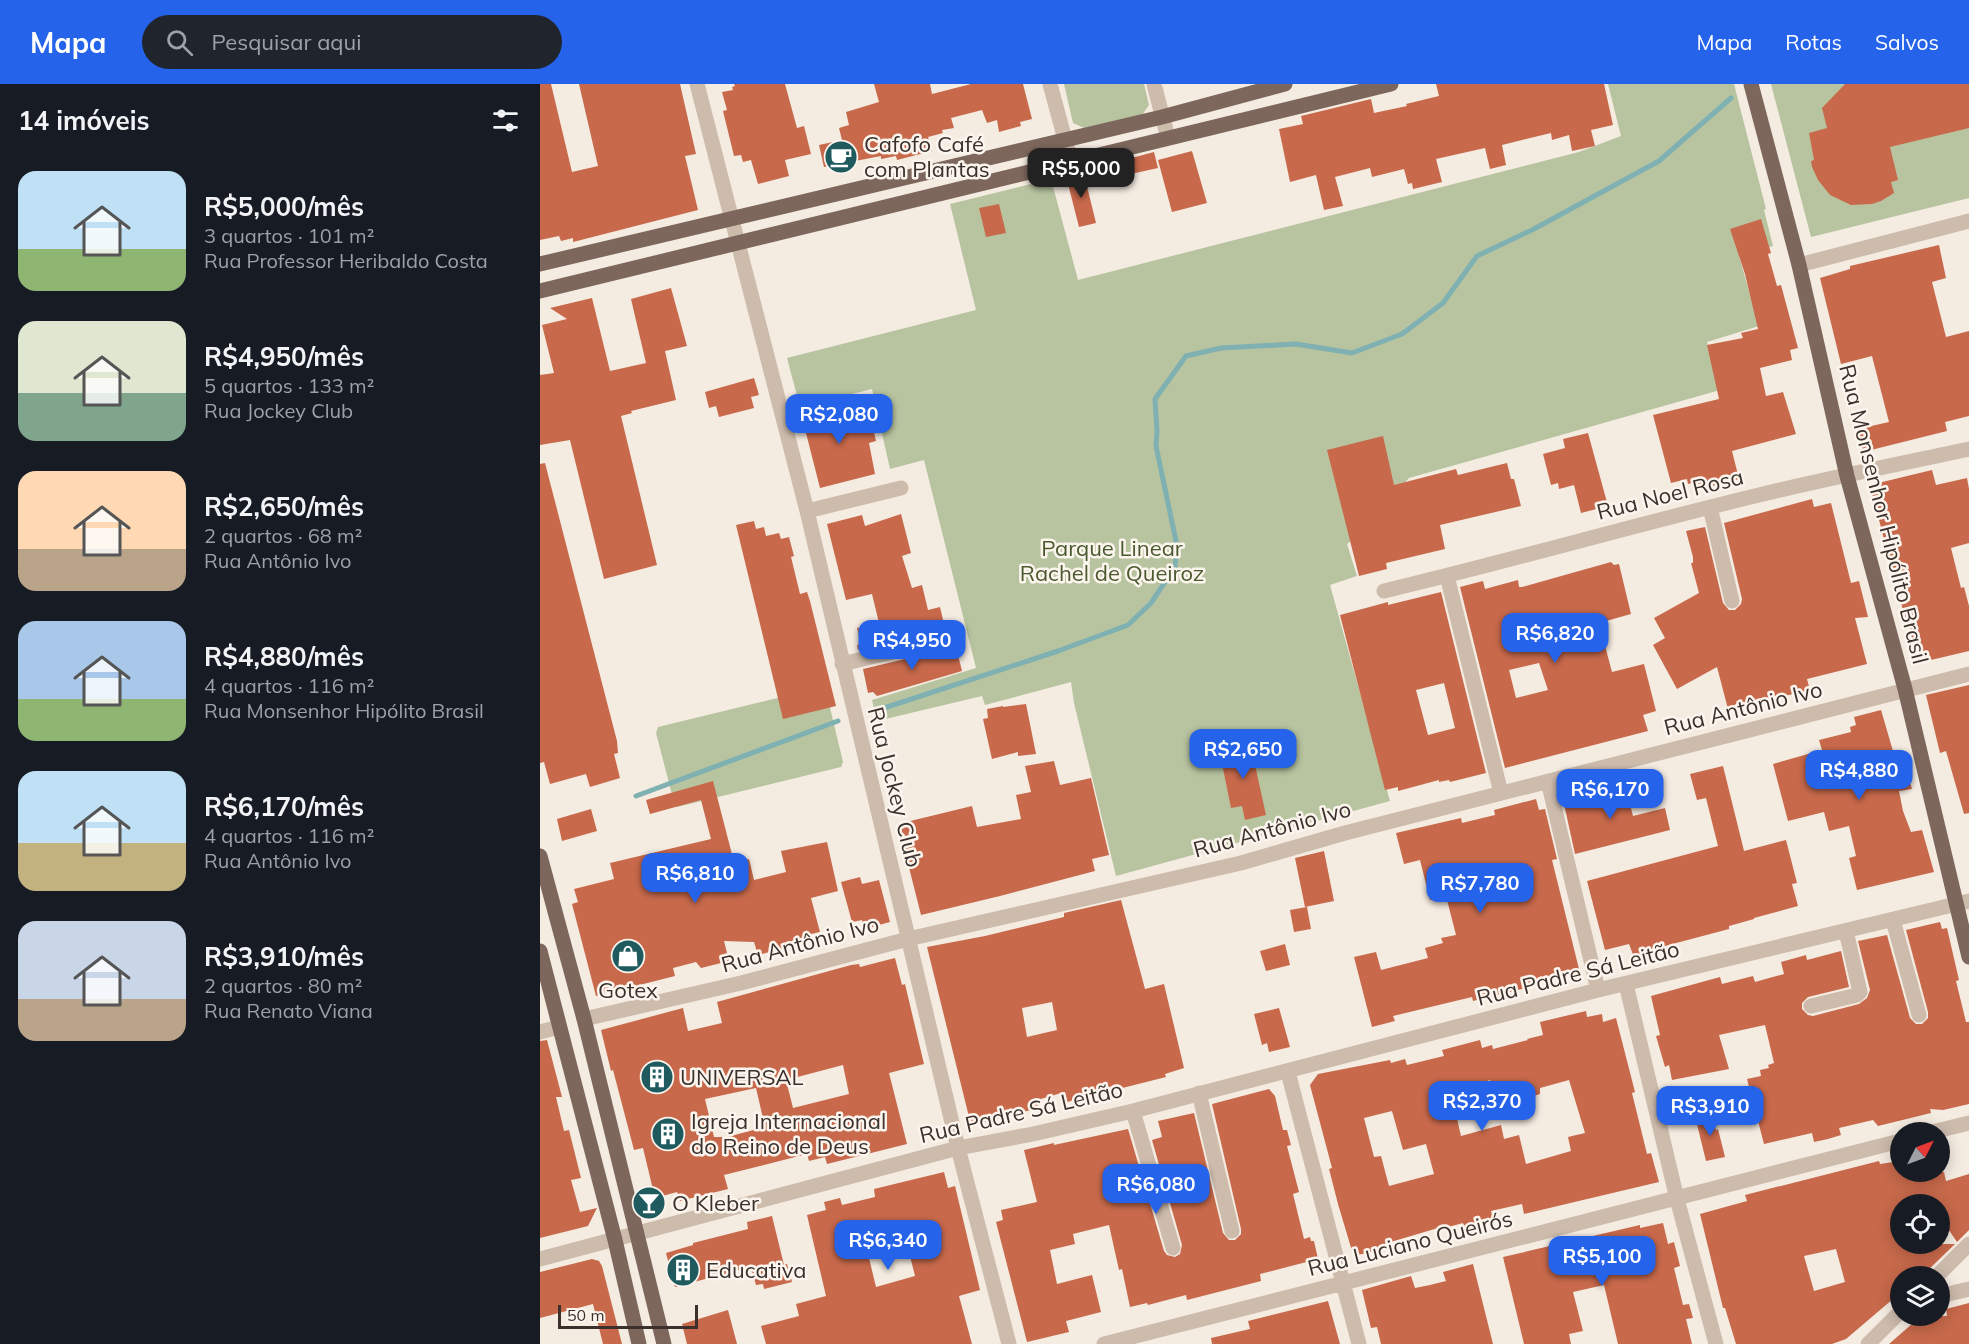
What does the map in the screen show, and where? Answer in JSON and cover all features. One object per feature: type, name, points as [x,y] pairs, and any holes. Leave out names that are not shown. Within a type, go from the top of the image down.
[{"type":"main road","points":[[540,264],[1162,117],[1285,84]]},
{"type":"main road","points":[[540,291],[1391,84]]},
{"type":"main road","name":"Rua Monsenhor Hipólito Brasil","points":[[1751,84],[1799,265],[1847,476],[1963,903],[1969,957]]},
{"type":"main road","points":[[866,186],[871,209]]},
{"type":"main road","points":[[540,856],[584,1019],[664,1344]]},
{"type":"main road","points":[[540,951],[615,1239],[639,1344]]},
{"type":"street","name":"Rua Jockey Club","points":[[697,84],[807,512],[958,1148],[1009,1344]]},
{"type":"street","points":[[1050,84],[1071,162]]},
{"type":"street","points":[[1154,84],[1168,138]]},
{"type":"street","points":[[1799,265],[1969,221]]},
{"type":"street","name":"Rua Noel Rosa","points":[[1384,591],[1710,507],[1969,449]]},
{"type":"street","points":[[807,512],[901,488]]},
{"type":"street","points":[[1710,507],[1732,601]]},
{"type":"street","points":[[1447,576],[1501,793]]},
{"type":"street","points":[[842,664],[954,637]]},
{"type":"street","name":"Rua Antônio Ivo","points":[[584,1019],[741,983],[908,939],[1241,863],[1345,832],[1969,674]]},
{"type":"street","points":[[1548,781],[1598,990]]},
{"type":"street","name":"Rua Padre Sá Leitão","points":[[540,1258],[958,1148],[1033,1134],[1133,1111],[1598,990],[1963,903]]},
{"type":"street","points":[[1893,920],[1919,1015]]},
{"type":"street","points":[[1811,1006],[1857,995],[1860,992],[1846,931]]},
{"type":"street","points":[[1626,984],[1677,1199],[1716,1344]]},
{"type":"street","points":[[540,1032],[559,1027]]},
{"type":"street","points":[[1288,1072],[1341,1283],[1359,1344]]},
{"type":"street","points":[[1199,1093],[1232,1231]]},
{"type":"street","points":[[1133,1111],[1173,1248]]},
{"type":"street","points":[[1950,1128],[1969,1123]]},
{"type":"street","name":"Rua Luciano Queirós","points":[[1104,1344],[1890,1143]]},
{"type":"street","points":[[1947,1266],[1969,1244]]},
{"type":"street","points":[[1950,1294],[1969,1289]]},
{"type":"street","points":[[1868,1344],[1890,1322]]},
{"type":"green space","points":[[1064,84],[1144,84],[1149,105],[1142,115],[1084,128],[1073,123]]},
{"type":"green space","name":"Parque Linear Rachel de Queiroz","points":[[1608,84],[1734,84],[1766,209],[1764,210],[1773,246],[1739,256],[1759,326],[1707,342],[1720,390],[1409,478],[1357,536],[1347,544],[1357,576],[1330,585],[1390,801],[1116,876],[1074,703],[1071,682],[985,705],[982,696],[877,721],[872,700],[976,668],[924,460],[890,469],[872,389],[800,407],[787,358],[976,310],[950,204],[1051,179],[1078,280],[1579,152],[1621,136]]},
{"type":"green space","points":[[1771,84],[1969,84],[1969,198],[1811,237]]},
{"type":"green space","points":[[822,687],[826,691],[843,762],[841,767],[675,806],[656,733],[658,727]]},
{"type":"building","points":[[540,84],[551,84],[572,172],[598,166],[579,84],[680,84],[696,154],[685,156],[698,210],[573,242],[573,238],[561,241],[559,236],[540,240]]},
{"type":"building","points":[[734,84],[785,84],[797,128],[804,126],[811,154],[785,160],[789,176],[758,184],[751,160],[743,162],[741,155],[734,156],[723,111],[727,110],[722,92],[733,90]]},
{"type":"building","points":[[874,84],[930,84],[932,94],[971,84],[1023,84],[1032,119],[1020,122],[1021,126],[999,132],[997,120],[987,123],[982,110],[951,118],[954,128],[942,130],[943,133],[928,137],[932,151],[897,160],[896,156],[881,159],[881,156],[824,167],[819,145],[842,140],[839,128],[849,125],[846,112],[879,102]]},
{"type":"building","points":[[1436,84],[1604,84],[1613,125],[1591,130],[1595,146],[1572,151],[1569,135],[1552,140],[1551,133],[1502,145],[1506,165],[1490,169],[1485,148],[1436,159],[1442,182],[1413,189],[1412,183],[1408,184],[1404,169],[1372,177],[1370,168],[1335,177],[1343,206],[1324,210],[1316,175],[1290,182],[1279,129],[1303,124],[1301,116],[1371,99],[1374,113],[1407,106],[1406,104],[1439,96]]},
{"type":"building","points":[[1845,84],[1969,84],[1969,128],[1890,147],[1898,180],[1891,182],[1894,193],[1872,204],[1851,205],[1830,195],[1818,180],[1812,167],[1811,161],[1814,160],[1809,133],[1827,128],[1822,108]]},
{"type":"building","points":[[1192,151],[1207,203],[1172,212],[1158,160]]},
{"type":"building","points":[[1154,152],[1158,168],[1131,174],[1128,159]]},
{"type":"building","points":[[1083,170],[1096,223],[1079,227],[1066,176]]},
{"type":"building","points":[[999,204],[1006,233],[986,237],[979,208]]},
{"type":"building","points":[[1761,219],[1771,253],[1768,254],[1777,286],[1781,285],[1798,348],[1790,350],[1792,360],[1760,368],[1766,396],[1783,392],[1796,434],[1732,451],[1739,479],[1697,490],[1695,482],[1688,484],[1687,479],[1671,483],[1653,415],[1719,399],[1707,345],[1743,338],[1741,333],[1758,329],[1745,274],[1730,229]]},
{"type":"building","points":[[1939,245],[1946,278],[1932,282],[1946,337],[1969,331],[1969,416],[1945,422],[1947,431],[1863,452],[1858,429],[1889,422],[1872,356],[1841,364],[1820,278],[1850,269],[1850,266]]},
{"type":"building","points":[[671,288],[687,346],[665,351],[676,400],[631,411],[632,413],[621,416],[657,565],[604,579],[570,440],[540,445],[540,375],[554,373],[542,325],[567,319],[550,308],[592,298],[610,371],[646,363],[631,299]]},
{"type":"building","points":[[754,378],[759,395],[751,397],[754,408],[719,417],[716,406],[709,408],[705,392]]},
{"type":"building","points":[[840,400],[846,420],[862,415],[865,426],[872,424],[876,441],[869,443],[875,474],[820,488],[806,433],[812,431],[806,409]]},
{"type":"building","points":[[1588,433],[1608,506],[1581,513],[1574,485],[1559,489],[1558,483],[1551,485],[1543,454],[1565,448],[1563,439]]},
{"type":"building","points":[[1383,436],[1394,485],[1456,469],[1458,475],[1507,463],[1521,506],[1440,525],[1445,549],[1386,563],[1387,569],[1359,576],[1327,450]]},
{"type":"building","points":[[545,463],[617,741],[618,753],[614,754],[620,778],[590,787],[586,774],[550,784],[544,762],[540,763],[540,464]]},
{"type":"building","points":[[1932,470],[1936,485],[1967,478],[1969,543],[1951,548],[1961,588],[1964,587],[1969,606],[1969,651],[1918,663],[1907,617],[1905,617],[1901,603],[1910,601],[1902,572],[1893,574],[1870,485]]},
{"type":"building","points":[[1812,499],[1814,507],[1831,503],[1851,583],[1859,581],[1868,617],[1855,618],[1867,664],[1807,679],[1810,690],[1728,709],[1717,667],[1677,689],[1653,645],[1665,638],[1654,618],[1699,593],[1686,531],[1705,527],[1723,603],[1729,610],[1735,610],[1741,604],[1742,599],[1724,523]]},
{"type":"building","points":[[901,514],[911,553],[902,556],[912,588],[922,585],[928,610],[940,607],[944,624],[949,623],[951,628],[858,650],[857,645],[861,644],[857,628],[879,623],[872,594],[846,600],[827,524],[862,515],[865,526]]},
{"type":"building","points":[[754,521],[756,529],[764,527],[766,536],[779,533],[781,539],[789,537],[794,556],[791,557],[800,594],[807,592],[810,601],[836,706],[783,719],[736,525]]},
{"type":"building","points":[[1611,562],[1614,565],[1619,564],[1631,614],[1599,623],[1612,672],[1644,664],[1656,711],[1643,715],[1648,731],[1505,768],[1460,587],[1483,581],[1485,589],[1518,580],[1519,587]],"holes":[[[1539,663],[1548,690],[1516,698],[1509,670]]]},
{"type":"building","points":[[1441,592],[1486,773],[1450,782],[1449,780],[1439,782],[1439,780],[1398,791],[1398,787],[1385,790],[1340,615],[1388,602],[1388,605]],"holes":[[[1444,683],[1455,728],[1428,735],[1416,690]]]},
{"type":"building","points":[[956,647],[962,671],[877,696],[873,692],[868,693],[863,669]]},
{"type":"building","points":[[1969,685],[1969,813],[1964,814],[1946,751],[1940,753],[1926,695]]},
{"type":"building","points":[[1026,704],[1036,754],[1018,756],[1018,752],[992,759],[983,719],[988,718],[987,709]]},
{"type":"building","points":[[1881,710],[1900,775],[1907,773],[1912,789],[1899,791],[1903,811],[1911,832],[1922,830],[1934,872],[1857,890],[1849,858],[1856,856],[1849,826],[1829,831],[1824,812],[1788,821],[1773,764],[1822,750],[1819,740],[1851,732],[1850,727],[1856,725],[1854,717]]},
{"type":"building","points":[[1250,742],[1266,815],[1245,820],[1242,806],[1231,808],[1219,749]]},
{"type":"building","points":[[1054,761],[1060,785],[1091,778],[1109,855],[1092,859],[1095,871],[921,915],[898,824],[972,806],[977,827],[1021,819],[1016,795],[1031,792],[1025,766]]},
{"type":"building","points":[[1723,766],[1744,851],[1786,840],[1797,883],[1792,884],[1798,906],[1729,926],[1729,929],[1665,946],[1666,949],[1634,957],[1629,944],[1605,950],[1587,881],[1718,846],[1706,798],[1697,800],[1690,774]]},
{"type":"building","points":[[713,781],[734,862],[749,859],[754,880],[786,872],[781,851],[827,842],[838,891],[811,898],[820,932],[802,936],[803,943],[758,955],[754,942],[724,941],[729,961],[701,968],[696,962],[673,968],[675,976],[596,996],[572,904],[578,902],[574,889],[614,879],[610,863],[711,839],[701,800],[650,814],[646,800]]},
{"type":"building","points":[[1625,785],[1633,816],[1665,808],[1670,830],[1575,854],[1564,804],[1577,801],[1576,798]]},
{"type":"building","points":[[1536,799],[1539,810],[1545,809],[1557,859],[1552,860],[1579,969],[1537,980],[1538,985],[1473,1001],[1472,997],[1393,1016],[1395,1021],[1372,1027],[1354,957],[1376,952],[1381,970],[1428,958],[1425,948],[1443,943],[1441,938],[1456,935],[1446,896],[1430,900],[1420,860],[1404,864],[1396,833],[1461,818],[1462,823],[1495,815],[1494,810]]},
{"type":"building","points":[[591,809],[597,831],[562,841],[557,819]]},
{"type":"building","points":[[1324,851],[1334,901],[1305,907],[1295,858]]},
{"type":"building","points":[[860,877],[862,884],[879,880],[890,922],[864,929],[862,920],[852,922],[841,882]]},
{"type":"building","points":[[1121,900],[1145,989],[1164,984],[1184,1068],[1165,1074],[1166,1077],[1067,1102],[1065,1092],[1037,1100],[1039,1108],[971,1125],[927,947],[1064,917],[1064,913]],"holes":[[[1052,1002],[1057,1030],[1027,1037],[1022,1008]]]},
{"type":"building","points":[[1307,907],[1311,929],[1294,932],[1290,910]]},
{"type":"building","points":[[1940,922],[1942,929],[1947,928],[1959,980],[1956,981],[1966,1022],[1969,1022],[1969,1104],[1943,1110],[1930,1109],[1931,1113],[1878,1126],[1873,1120],[1839,1128],[1841,1135],[1814,1142],[1812,1133],[1764,1144],[1747,1079],[1761,1076],[1760,1070],[1769,1068],[1768,1065],[1774,1063],[1765,1025],[1719,1035],[1729,1069],[1672,1080],[1669,1065],[1665,1067],[1656,1036],[1660,1035],[1651,996],[1720,977],[1722,984],[1753,976],[1755,982],[1784,974],[1781,962],[1806,955],[1807,960],[1841,951],[1849,987],[1808,997],[1802,1003],[1802,1009],[1808,1015],[1813,1016],[1859,1004],[1867,998],[1870,990],[1858,941],[1887,935],[1910,1018],[1916,1024],[1922,1024],[1928,1018],[1928,1012],[1906,930]]},
{"type":"building","points":[[1285,944],[1290,965],[1266,971],[1260,951]]},
{"type":"building","points":[[895,958],[902,985],[905,984],[924,1064],[889,1073],[907,1144],[827,1164],[825,1157],[809,1161],[807,1154],[724,1175],[728,1189],[680,1201],[677,1192],[655,1198],[643,1148],[634,1150],[601,1030],[683,1008],[688,1031],[722,1023],[717,1002],[851,965],[859,964],[860,967]],"holes":[[[843,1065],[849,1094],[793,1108],[786,1080]],[[756,1088],[765,1127],[727,1137],[714,1137],[705,1099]]]},
{"type":"building","points":[[1279,1008],[1290,1047],[1269,1052],[1267,1043],[1262,1045],[1254,1014]]},
{"type":"building","points":[[1586,1011],[1587,1017],[1602,1014],[1603,1022],[1616,1018],[1635,1092],[1632,1093],[1647,1154],[1651,1153],[1659,1182],[1524,1214],[1522,1204],[1491,1211],[1494,1222],[1464,1229],[1463,1223],[1448,1227],[1448,1225],[1384,1244],[1385,1249],[1357,1255],[1356,1250],[1352,1251],[1329,1169],[1332,1168],[1310,1085],[1318,1074],[1390,1060],[1391,1063],[1405,1059],[1407,1065],[1444,1056],[1442,1050],[1480,1040],[1482,1048],[1492,1045],[1493,1049],[1543,1035],[1540,1022]],"holes":[[[1490,1080],[1494,1096],[1506,1096],[1526,1091],[1527,1098],[1540,1094],[1540,1088],[1569,1080],[1585,1133],[1568,1137],[1571,1151],[1526,1164],[1519,1135],[1504,1139],[1501,1125],[1461,1136],[1451,1093]],[[1392,1111],[1403,1150],[1426,1144],[1434,1174],[1389,1186],[1381,1156],[1374,1157],[1364,1118]]]},
{"type":"building","points":[[547,1040],[562,1097],[556,1097],[564,1131],[569,1130],[581,1178],[571,1180],[580,1212],[597,1208],[588,1226],[540,1238],[540,1041]]},
{"type":"building","points":[[1269,1089],[1275,1096],[1283,1130],[1287,1130],[1291,1145],[1287,1146],[1299,1192],[1293,1194],[1304,1239],[1310,1237],[1311,1241],[1314,1241],[1318,1259],[1260,1274],[1261,1281],[1187,1300],[1186,1295],[1148,1305],[1147,1303],[1130,1307],[1109,1225],[1073,1234],[1075,1244],[1050,1250],[1057,1284],[1092,1275],[1101,1312],[1066,1321],[1069,1332],[1027,1342],[996,1222],[1003,1220],[1001,1210],[1037,1202],[1024,1150],[1128,1129],[1164,1251],[1167,1255],[1175,1257],[1180,1254],[1182,1245],[1152,1140],[1162,1137],[1158,1121],[1194,1113],[1223,1233],[1229,1240],[1235,1240],[1241,1234],[1241,1229],[1212,1104]]},
{"type":"building","points":[[1711,1112],[1725,1157],[1706,1161],[1695,1116]]},
{"type":"building","points":[[1879,1161],[1880,1164],[1890,1162],[1890,1182],[1950,1182],[1950,1180],[1969,1174],[1969,1230],[1957,1242],[1950,1232],[1950,1194],[1890,1194],[1890,1254],[1945,1254],[1932,1266],[1890,1266],[1890,1302],[1846,1339],[1832,1344],[1736,1344],[1725,1308],[1723,1308],[1700,1214],[1747,1201],[1745,1195]],"holes":[[[1836,1249],[1845,1282],[1814,1291],[1804,1256]]]},
{"type":"building","points":[[944,1172],[948,1188],[955,1186],[980,1290],[959,1296],[972,1344],[766,1344],[761,1326],[799,1316],[796,1304],[826,1296],[807,1215],[826,1210],[824,1202],[840,1198],[842,1205],[875,1197],[874,1189]],"holes":[[[908,1248],[915,1276],[876,1287],[869,1258]]]},
{"type":"building","points":[[772,1216],[784,1265],[787,1264],[792,1282],[764,1289],[763,1284],[756,1285],[751,1267],[675,1287],[666,1253],[693,1245],[693,1243],[748,1229],[747,1222]]},
{"type":"building","points":[[1663,1223],[1668,1244],[1674,1242],[1680,1266],[1674,1268],[1683,1305],[1689,1304],[1693,1318],[1686,1319],[1692,1344],[1618,1344],[1604,1285],[1573,1292],[1583,1331],[1569,1334],[1571,1344],[1524,1344],[1503,1257],[1640,1225],[1640,1228]]},
{"type":"building","points":[[592,1259],[599,1261],[602,1266],[622,1344],[603,1344],[593,1304],[540,1318],[540,1272]]},
{"type":"building","points":[[1473,1264],[1493,1344],[1381,1344],[1377,1327],[1371,1328],[1362,1290],[1411,1276],[1415,1288],[1430,1285],[1446,1281],[1443,1272]]},
{"type":"building","points":[[1328,1301],[1340,1344],[1212,1344],[1211,1338],[1250,1329],[1248,1321]]},
{"type":"building","points":[[1969,1303],[1969,1344],[1889,1344],[1910,1326],[1950,1326],[1950,1308]]},
{"type":"building","points":[[728,1310],[737,1344],[687,1344],[682,1324]]},
{"type":"waterway","points":[[875,711],[1058,651],[1128,625],[1151,603],[1175,567],[1177,546],[1156,446],[1155,399],[1186,356],[1221,348],[1296,344],[1352,353],[1402,334],[1443,303],[1477,256],[1532,230],[1659,161],[1731,98]]},
{"type":"waterway","points":[[636,796],[838,721]]},
{"type":"place","name":"Cafofo Café com Plantas","points":[[841,157]]},
{"type":"place","name":"Gotex","points":[[628,956]]},
{"type":"place","name":"UNIVERSAL","points":[[657,1077]]},
{"type":"place","name":"Igreja Internacional do Reino de Deus","points":[[668,1134]]},
{"type":"place","name":"O Kleber","points":[[649,1203]]},
{"type":"place","name":"Educativa","points":[[683,1270]]}]
